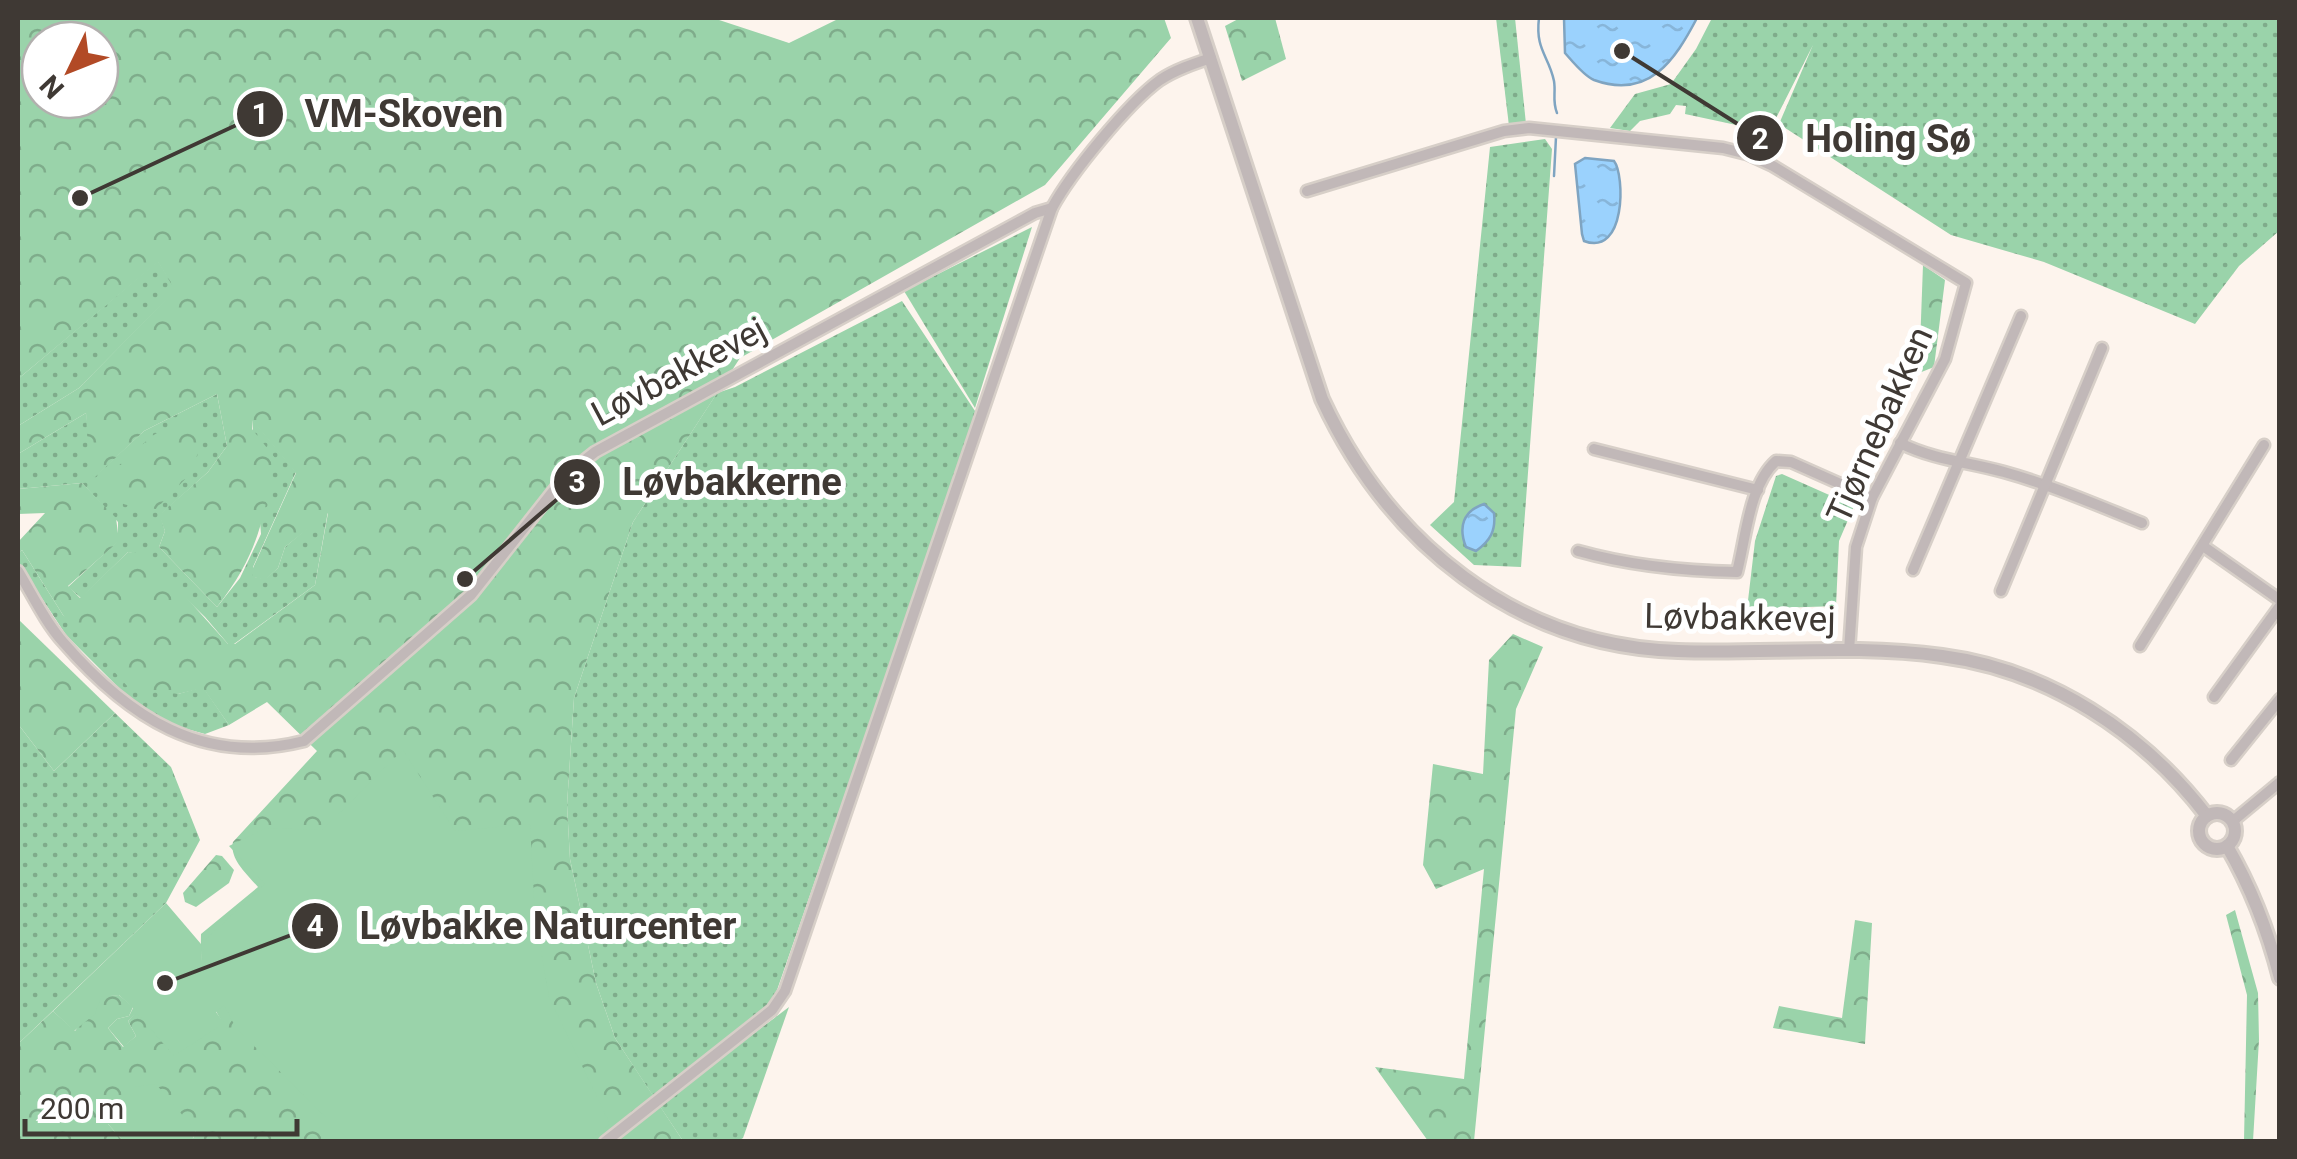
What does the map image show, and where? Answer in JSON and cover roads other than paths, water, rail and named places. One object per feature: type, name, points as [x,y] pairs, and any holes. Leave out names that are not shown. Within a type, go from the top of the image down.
[{"type":"street","name":"Løvbakkevej","points":[[1197,18],[1322,399],[1366,479],[1416,538],[1448,566],[1509,606],[1585,637],[1675,652],[1850,651],[1944,656],[1986,664],[2055,689],[2138,744],[2170,773],[2207,816]]},
{"type":"street","points":[[605,1142],[780,1001],[1052,208],[1066,182],[1146,92],[1171,73],[1210,58]]},
{"type":"street","name":"Tjørnebakken","points":[[1307,191],[1504,131],[1530,128],[1723,148],[1773,166],[1966,283],[1945,359],[1872,498],[1856,547],[1850,651]]},
{"type":"street","name":"Løvbakkevej","points":[[18,571],[61,640],[124,703],[156,725],[213,745],[284,746],[304,742],[470,596],[566,476],[595,452],[1035,213],[1052,208]]},
{"type":"street","points":[[1914,570],[2021,316]]},
{"type":"street","points":[[2001,590],[2102,348]]},
{"type":"street","points":[[1900,443],[1923,455],[2045,484],[2142,523]]},
{"type":"street","points":[[2140,646],[2264,445]]},
{"type":"street","points":[[1594,449],[1758,490]]},
{"type":"street","points":[[1578,550],[1623,564],[1677,571],[1738,572],[1758,490],[1771,464],[1783,460],[1872,498]]},
{"type":"street","points":[[2203,546],[2280,603],[2214,697]]},
{"type":"street","points":[[2231,760],[2280,698]]},
{"type":"street","points":[[2233,821],[2280,782]]},
{"type":"street","points":[[2221,813],[2233,821],[2236,834],[2227,846],[2214,849],[2202,841],[2199,828],[2207,816],[2221,813]]},
{"type":"street","points":[[2227,846],[2256,900],[2280,978]]},
{"type":"water","points":[[1564,18],[1697,18],[1658,72],[1630,85],[1613,85],[1590,78],[1565,53]]},
{"type":"water","points":[[1585,158],[1614,161],[1620,182],[1615,226],[1598,243],[1584,241],[1582,234],[1575,164]]},
{"type":"water","points":[[1484,504],[1494,513],[1494,525],[1488,539],[1476,551],[1466,547],[1463,526],[1467,515]]},
{"type":"waterway","points":[[1539,18],[1539,38],[1552,72],[1557,113]]},
{"type":"waterway","points":[[1554,176],[1556,137]]},
{"type":"place","name":"Holing Sø","points":[[1622,51]]},
{"type":"place","name":"VM-Skoven","points":[[80,198]]},
{"type":"place","name":"Løvbakkerne","points":[[465,579]]},
{"type":"place","name":"Løvbakke Naturcenter","points":[[165,983]]}]
